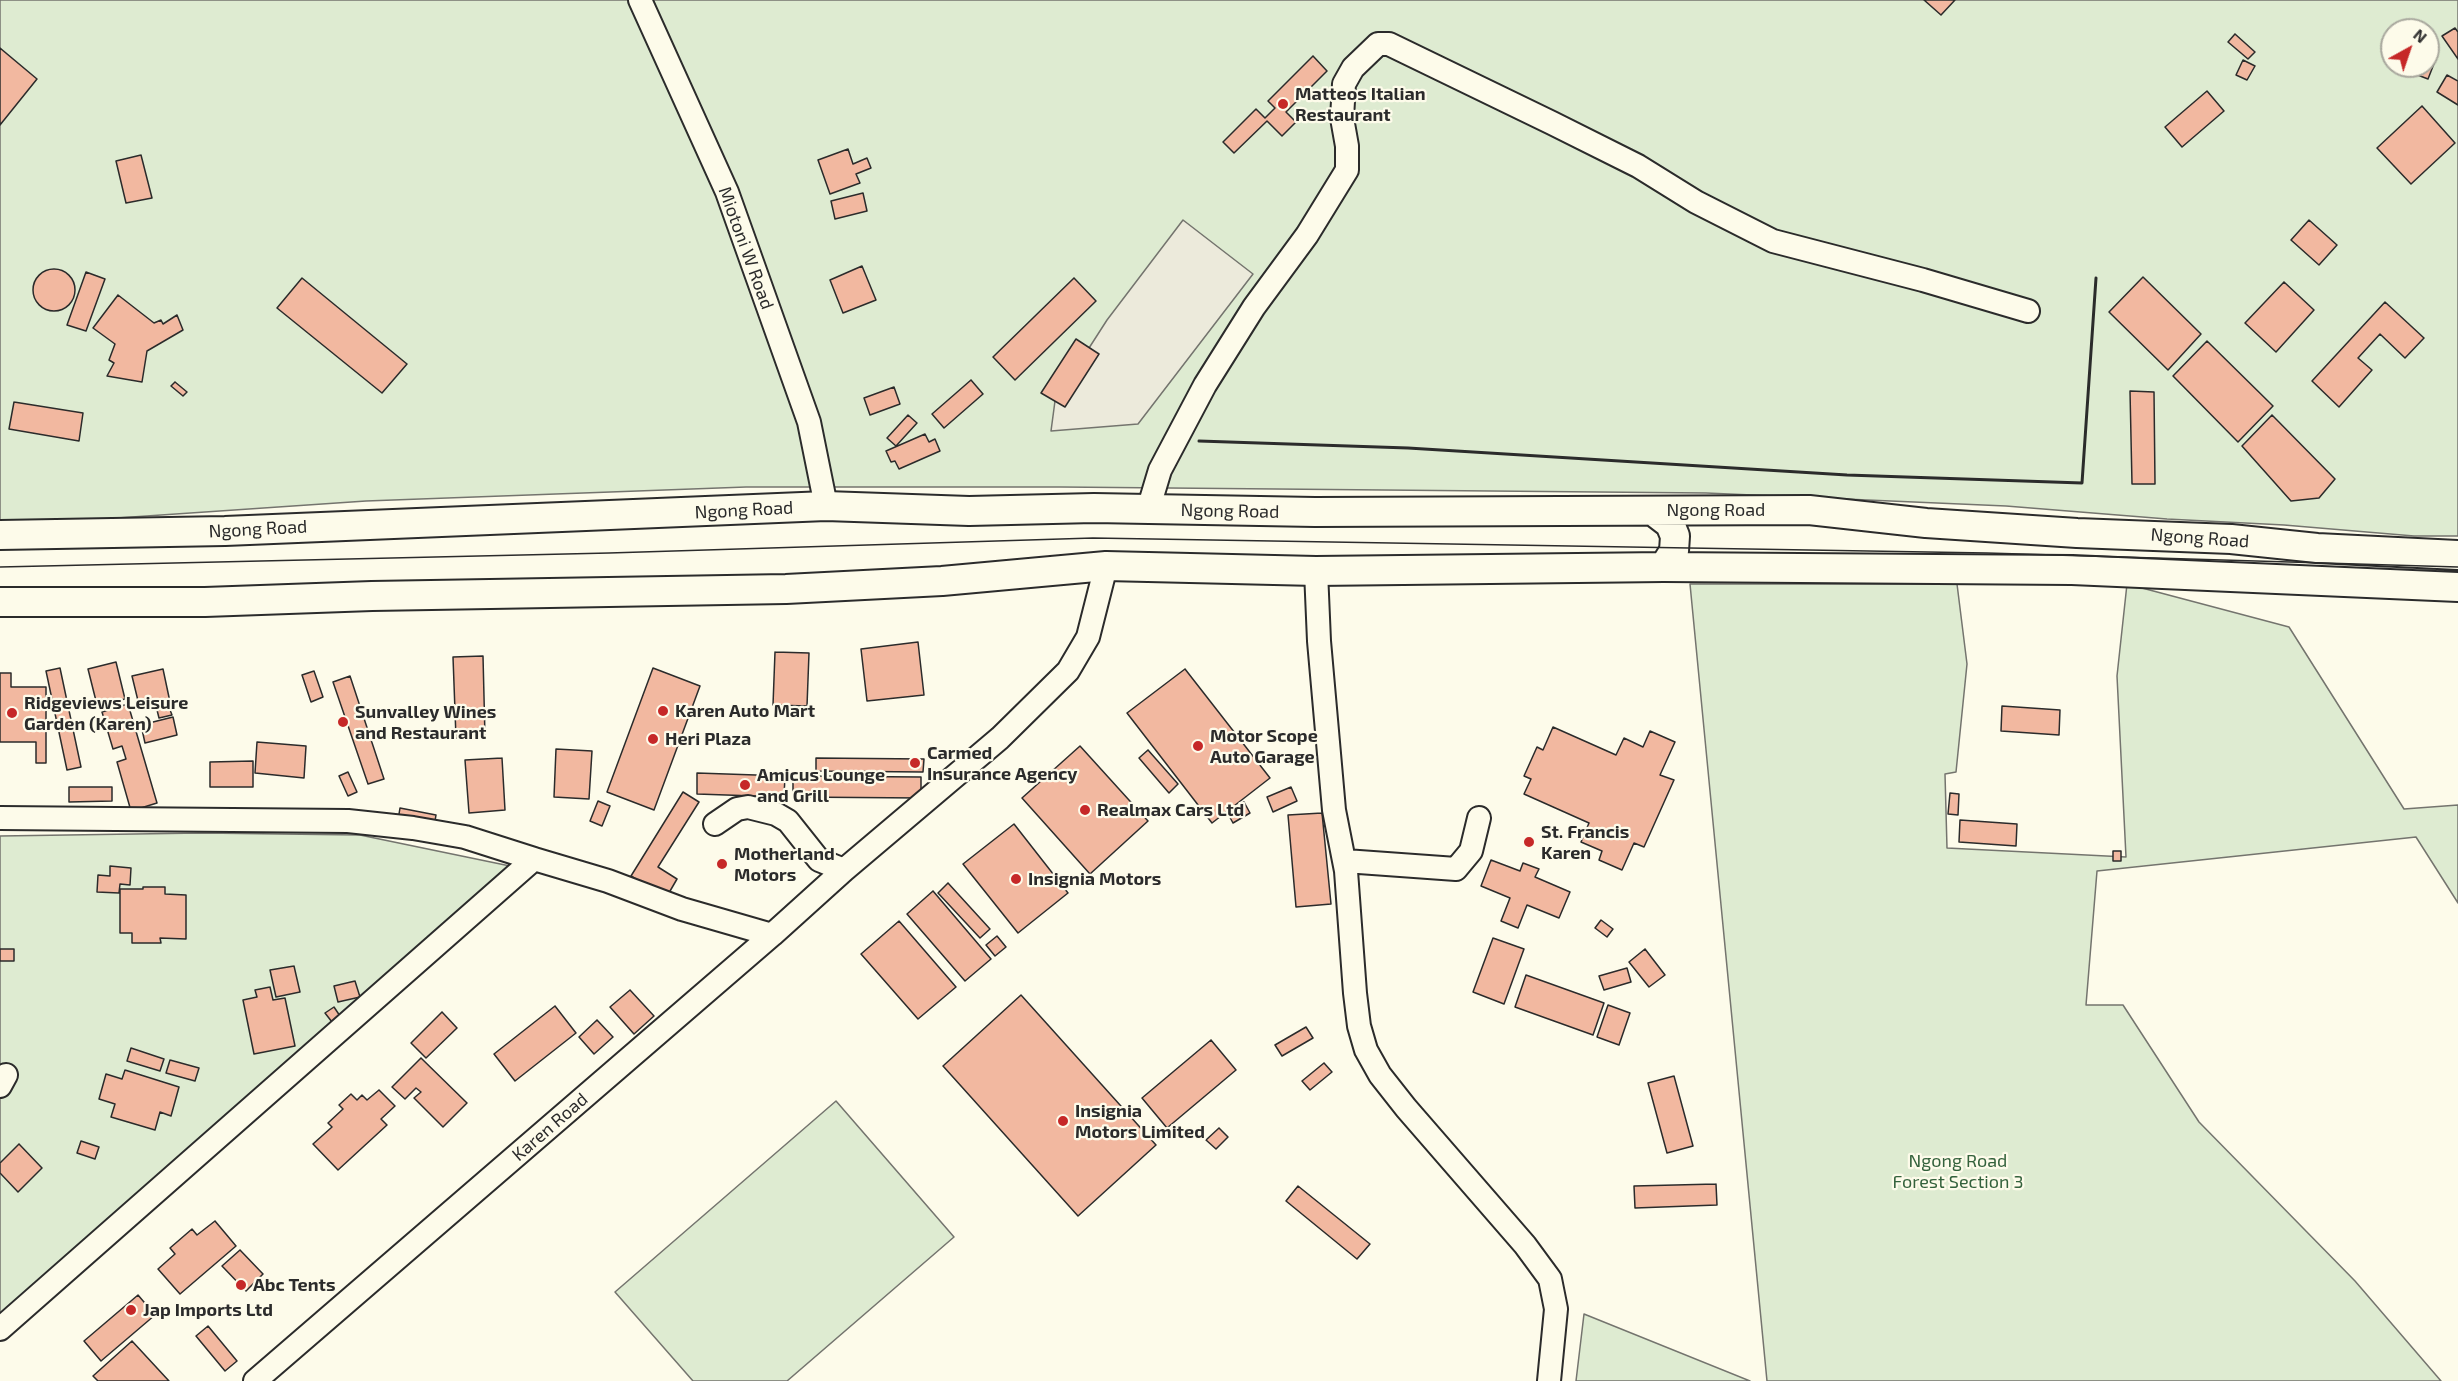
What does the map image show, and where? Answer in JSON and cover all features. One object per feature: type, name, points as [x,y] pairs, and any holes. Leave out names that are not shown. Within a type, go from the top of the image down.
[{"type":"main road","name":"Ngong Road","points":[[0,535],[218,531],[826,506],[969,511],[1094,508],[1315,512],[1809,510],[1926,523],[2458,555]]},
{"type":"main road","points":[[1653,510],[1670,524],[1675,536],[1674,551],[1664,567]]},
{"type":"main road","name":"Ngong Road","points":[[0,603],[205,602],[372,596],[786,589],[942,581],[1106,566],[1316,570],[1664,567],[2072,570],[2458,587]]},
{"type":"street","name":"Miotoni W Road","points":[[640,0],[727,192],[809,423],[826,506]]},
{"type":"street","points":[[1148,510],[1160,470],[1205,385],[1254,307],[1307,235],[1347,170],[1348,157],[1342,118],[1344,84],[1353,68],[1378,44],[1389,44],[1552,123],[1638,166],[1696,202],[1773,241],[1923,280],[2028,311]]},
{"type":"street","name":"Karen Road","points":[[255,1381],[999,738],[1068,671],[1088,637],[1106,566]]},
{"type":"street","points":[[1316,570],[1319,641],[1334,810],[1345,861],[1359,1026],[1366,1050],[1380,1075],[1519,1237],[1550,1279],[1556,1309],[1549,1381]]},
{"type":"street","points":[[714,824],[737,809],[748,807],[777,814],[788,821],[819,860],[844,870]]},
{"type":"street","points":[[0,818],[348,821],[413,828],[465,837],[608,881],[682,909],[772,935]]},
{"type":"street","points":[[1345,861],[1456,869],[1471,851],[1479,818]]},
{"type":"street","points":[[0,1329],[534,859]]},
{"type":"green space","points":[[0,0],[2458,0],[2458,536],[2414,536],[2006,506],[1706,493],[1061,487],[746,487],[366,501],[88,520],[0,521]]},
{"type":"green space","name":"Ngong Road Forest Section 3","points":[[1690,584],[1957,584],[1967,664],[1956,772],[1945,774],[1947,848],[2126,857],[2117,676],[2127,584],[2289,627],[2404,809],[2458,805],[2458,903],[2416,837],[2097,871],[2086,1005],[2123,1005],[2199,1122],[2355,1281],[2441,1381],[1767,1381]]},
{"type":"green space","points":[[202,833],[360,835],[510,866],[0,1315],[0,836]]},
{"type":"green space","points":[[836,1101],[954,1237],[787,1381],[693,1381],[615,1292]]},
{"type":"green space","points":[[1584,1314],[1750,1381],[1576,1381]]},
{"type":"shaded area","points":[[1183,220],[1253,274],[1138,424],[1051,431],[1055,401],[1107,320]]},
{"type":"building","points":[[1924,0],[1955,0],[1941,15]]},
{"type":"building","points":[[2455,28],[2458,32],[2458,59],[2442,36]]},
{"type":"building","points":[[2235,34],[2255,52],[2248,59],[2228,42]]},
{"type":"building","points":[[0,48],[37,79],[0,125]]},
{"type":"building","name":"Matteos Italian Restaurant","points":[[1313,56],[1327,71],[1286,112],[1296,122],[1282,136],[1267,121],[1234,153],[1223,142],[1256,109],[1265,118],[1275,108],[1268,101]]},
{"type":"building","points":[[2243,60],[2255,66],[2247,80],[2236,75]]},
{"type":"building","points":[[2447,75],[2458,81],[2458,105],[2437,92]]},
{"type":"building","points":[[2207,91],[2224,111],[2182,147],[2165,127]]},
{"type":"building","points":[[2422,106],[2455,143],[2411,184],[2377,148]]},
{"type":"building","points":[[848,149],[853,164],[867,158],[871,168],[856,174],[860,183],[830,194],[818,160]]},
{"type":"building","points":[[141,155],[152,198],[126,203],[116,161]]},
{"type":"building","points":[[863,193],[867,211],[835,219],[831,201]]},
{"type":"building","points":[[2309,220],[2337,245],[2319,265],[2291,240]]},
{"type":"building","points":[[862,266],[876,300],[843,313],[830,280]]},
{"type":"building","points":[[54,269],[69,275],[75,290],[69,305],[54,311],[39,305],[33,290],[39,275]]},
{"type":"building","points":[[86,272],[105,279],[86,331],[67,325]]},
{"type":"building","points":[[2143,277],[2201,334],[2168,370],[2109,312]]},
{"type":"building","points":[[302,278],[407,364],[382,393],[277,308]]},
{"type":"building","points":[[1074,278],[1096,301],[1015,380],[993,357]]},
{"type":"building","points":[[2284,282],[2314,310],[2276,352],[2245,323]]},
{"type":"building","points":[[118,295],[154,323],[161,320],[163,324],[177,315],[183,330],[147,351],[142,382],[107,376],[114,363],[109,360],[115,344],[93,328]]},
{"type":"building","points":[[2385,302],[2424,338],[2405,358],[2380,334],[2358,358],[2372,370],[2339,407],[2312,381]]},
{"type":"building","points":[[1076,339],[1099,354],[1065,407],[1041,393]]},
{"type":"building","points":[[2207,341],[2273,406],[2238,442],[2173,376]]},
{"type":"building","points":[[971,380],[983,394],[944,428],[932,414]]},
{"type":"building","points":[[175,382],[187,392],[183,396],[171,386]]},
{"type":"building","points":[[894,387],[900,404],[870,415],[864,398]]},
{"type":"building","points":[[2130,391],[2154,392],[2155,484],[2132,484]]},
{"type":"building","points":[[14,402],[83,413],[79,441],[9,429]]},
{"type":"building","points":[[908,415],[917,423],[896,446],[887,438]]},
{"type":"building","points":[[2272,415],[2335,479],[2319,498],[2291,501],[2242,446]]},
{"type":"building","points":[[925,434],[929,442],[935,439],[940,451],[899,469],[895,461],[891,462],[886,451]]},
{"type":"building","points":[[918,642],[924,695],[867,701],[861,649]]},
{"type":"building","points":[[775,652],[809,653],[807,706],[773,705]]},
{"type":"building","points":[[483,656],[485,737],[456,738],[453,657]]},
{"type":"building","points":[[116,662],[125,699],[97,705],[88,669]]},
{"type":"building","points":[[60,668],[81,767],[67,770],[46,671]]},
{"type":"building","name":"Heri Plaza","points":[[653,668],[700,686],[654,810],[607,792]]},
{"type":"building","points":[[163,669],[170,702],[140,709],[132,676]]},
{"type":"building","name":"Motor Scope Auto Garage","points":[[1185,669],[1270,778],[1212,823],[1127,713]]},
{"type":"building","points":[[314,671],[323,697],[311,702],[302,675]]},
{"type":"building","points":[[0,673],[11,673],[11,687],[46,687],[46,763],[36,763],[36,742],[0,742]]},
{"type":"building","points":[[350,676],[384,779],[368,784],[333,682]]},
{"type":"building","points":[[128,704],[157,803],[131,811],[117,762],[126,759],[122,746],[113,749],[102,712]]},
{"type":"building","points":[[2002,706],[2060,710],[2059,735],[2001,731]]},
{"type":"building","points":[[169,707],[172,715],[159,718],[157,710]]},
{"type":"building","points":[[173,717],[177,735],[145,743],[141,725]]},
{"type":"building","points":[[1553,727],[1616,755],[1624,738],[1643,747],[1650,731],[1675,742],[1660,775],[1674,780],[1644,847],[1634,843],[1622,870],[1599,860],[1602,851],[1581,842],[1589,823],[1524,794],[1531,779],[1524,776],[1537,747],[1543,750]]},
{"type":"building","points":[[257,742],[306,746],[304,778],[255,773]]},
{"type":"building","name":"Realmax Cars Ltd","points":[[1080,746],[1148,821],[1090,874],[1022,798]]},
{"type":"building","points":[[556,749],[592,751],[589,799],[554,797]]},
{"type":"building","points":[[1148,750],[1178,784],[1169,793],[1139,758]]},
{"type":"building","points":[[502,758],[505,810],[469,813],[465,760]]},
{"type":"building","points":[[816,758],[924,759],[923,772],[816,771]]},
{"type":"building","points":[[253,761],[253,787],[210,787],[210,762]]},
{"type":"building","points":[[348,772],[357,792],[348,796],[339,776]]},
{"type":"building","points":[[697,773],[785,776],[784,797],[697,794]]},
{"type":"building","points":[[793,776],[921,777],[921,798],[793,797]]},
{"type":"building","points":[[69,787],[112,787],[112,801],[69,802]]},
{"type":"building","points":[[1291,787],[1297,801],[1273,812],[1267,797]]},
{"type":"building","points":[[683,792],[699,802],[658,867],[677,879],[666,898],[631,876]]},
{"type":"building","points":[[1950,793],[1959,794],[1958,815],[1948,814]]},
{"type":"building","points":[[598,801],[610,806],[602,826],[590,821]]},
{"type":"building","points":[[1244,802],[1250,813],[1233,823],[1227,812]]},
{"type":"building","points":[[400,808],[436,815],[434,827],[398,820]]},
{"type":"building","points":[[1322,813],[1331,904],[1296,907],[1288,815]]},
{"type":"building","points":[[1960,820],[2017,824],[2016,846],[1959,842]]},
{"type":"building","name":"Insignia Motors","points":[[1014,824],[1068,893],[1018,933],[963,864]]},
{"type":"building","points":[[2113,851],[2121,851],[2121,861],[2113,861]]},
{"type":"building","points":[[1491,860],[1520,871],[1523,863],[1539,869],[1535,877],[1570,892],[1559,918],[1527,905],[1518,928],[1501,921],[1510,898],[1481,886]]},
{"type":"building","points":[[110,866],[131,868],[130,885],[120,884],[119,893],[97,892],[98,875],[110,876]]},
{"type":"building","points":[[948,883],[990,929],[980,938],[938,893]]},
{"type":"building","points":[[143,887],[165,887],[165,894],[186,895],[186,939],[160,938],[161,943],[132,943],[132,933],[120,933],[120,889],[143,889]]},
{"type":"building","points":[[933,891],[991,959],[965,981],[907,914]]},
{"type":"building","points":[[1601,920],[1613,929],[1607,937],[1595,928]]},
{"type":"building","points":[[899,921],[956,987],[918,1019],[861,954]]},
{"type":"building","points":[[997,936],[1006,947],[995,956],[986,945]]},
{"type":"building","points":[[1493,938],[1524,949],[1504,1004],[1473,992]]},
{"type":"building","points":[[0,949],[14,949],[14,961],[0,961]]},
{"type":"building","points":[[1645,949],[1665,975],[1649,987],[1629,962]]},
{"type":"building","points":[[294,966],[300,992],[276,997],[270,970]]},
{"type":"building","points":[[1627,968],[1631,982],[1604,990],[1599,976]]},
{"type":"building","points":[[1526,975],[1604,1003],[1593,1035],[1515,1007]]},
{"type":"building","points":[[355,981],[360,997],[338,1002],[334,986]]},
{"type":"building","points":[[270,987],[273,1000],[285,998],[295,1046],[254,1054],[243,1000],[257,997],[255,990]]},
{"type":"building","points":[[630,990],[654,1016],[634,1034],[610,1007]]},
{"type":"building","name":"Insignia Motors Limited","points":[[1021,995],[1156,1145],[1078,1216],[943,1066]]},
{"type":"building","points":[[1608,1005],[1630,1013],[1619,1045],[1597,1037]]},
{"type":"building","points":[[555,1006],[576,1033],[515,1081],[494,1054]]},
{"type":"building","points":[[334,1007],[340,1016],[332,1022],[325,1013]]},
{"type":"building","points":[[442,1012],[457,1028],[426,1058],[411,1043]]},
{"type":"building","points":[[597,1020],[613,1037],[594,1054],[579,1037]]},
{"type":"building","points":[[1306,1027],[1313,1038],[1282,1056],[1275,1045]]},
{"type":"building","points":[[1211,1040],[1236,1070],[1167,1128],[1142,1098]]},
{"type":"building","points":[[131,1048],[164,1059],[160,1071],[127,1061]]},
{"type":"building","points":[[421,1058],[467,1103],[443,1127],[414,1098],[421,1092],[416,1088],[405,1099],[392,1087]]},
{"type":"building","points":[[170,1060],[199,1068],[195,1081],[166,1073]]},
{"type":"building","points":[[1324,1063],[1332,1072],[1310,1090],[1302,1081]]},
{"type":"building","points":[[125,1070],[179,1087],[171,1116],[160,1112],[155,1130],[111,1117],[115,1104],[99,1099],[106,1074],[122,1079]]},
{"type":"building","points":[[1674,1076],[1693,1146],[1667,1153],[1648,1083]]},
{"type":"building","points":[[379,1090],[395,1106],[381,1119],[387,1125],[338,1170],[313,1144],[332,1127],[328,1123],[343,1109],[339,1105],[351,1094],[357,1100],[362,1095],[367,1100]]},
{"type":"building","points":[[1219,1128],[1228,1137],[1216,1149],[1206,1140]]},
{"type":"building","points":[[81,1141],[99,1147],[95,1159],[77,1153]]},
{"type":"building","points":[[19,1144],[42,1168],[18,1192],[0,1173],[0,1163]]},
{"type":"building","points":[[1716,1184],[1717,1205],[1635,1208],[1634,1186]]},
{"type":"building","points":[[1298,1186],[1370,1244],[1357,1259],[1286,1201]]},
{"type":"building","points":[[215,1221],[236,1246],[180,1294],[158,1269],[175,1254],[170,1248],[192,1229],[197,1235]]},
{"type":"building","points":[[240,1250],[263,1274],[246,1291],[222,1266]]},
{"type":"building","points":[[138,1295],[155,1315],[101,1361],[84,1341]]},
{"type":"building","points":[[208,1326],[237,1361],[225,1371],[196,1336]]},
{"type":"building","points":[[132,1341],[169,1381],[98,1381],[93,1376]]},
{"type":"tram line","points":[[0,567],[609,553],[1093,538],[1987,553],[2458,567]]},
{"type":"wall","points":[[1199,441],[1408,448],[1847,475],[2082,483],[2096,278]]},
{"type":"place","name":"Matteos Italian Restaurant","points":[[1283,104]]},
{"type":"place","name":"Karen Auto Mart","points":[[663,711]]},
{"type":"place","name":"Ridgeviews Leisure Garden (Karen)","points":[[12,713]]},
{"type":"place","name":"Sunvalley Wines and Restaurant","points":[[343,722]]},
{"type":"place","name":"Heri Plaza","points":[[653,739]]},
{"type":"place","name":"Motor Scope Auto Garage","points":[[1198,746]]},
{"type":"place","name":"Carmed Insurance Agency","points":[[915,763]]},
{"type":"place","name":"Amicus Lounge and Grill","points":[[745,785]]},
{"type":"place","name":"Realmax Cars Ltd","points":[[1085,810]]},
{"type":"place","name":"St. Francis Karen","points":[[1529,842]]},
{"type":"place","name":"Motherland Motors","points":[[722,864]]},
{"type":"place","name":"Insignia Motors","points":[[1016,879]]},
{"type":"place","name":"Insignia Motors Limited","points":[[1063,1121]]},
{"type":"place","name":"Abc Tents","points":[[241,1285]]},
{"type":"place","name":"Jap Imports Ltd","points":[[131,1310]]}]
